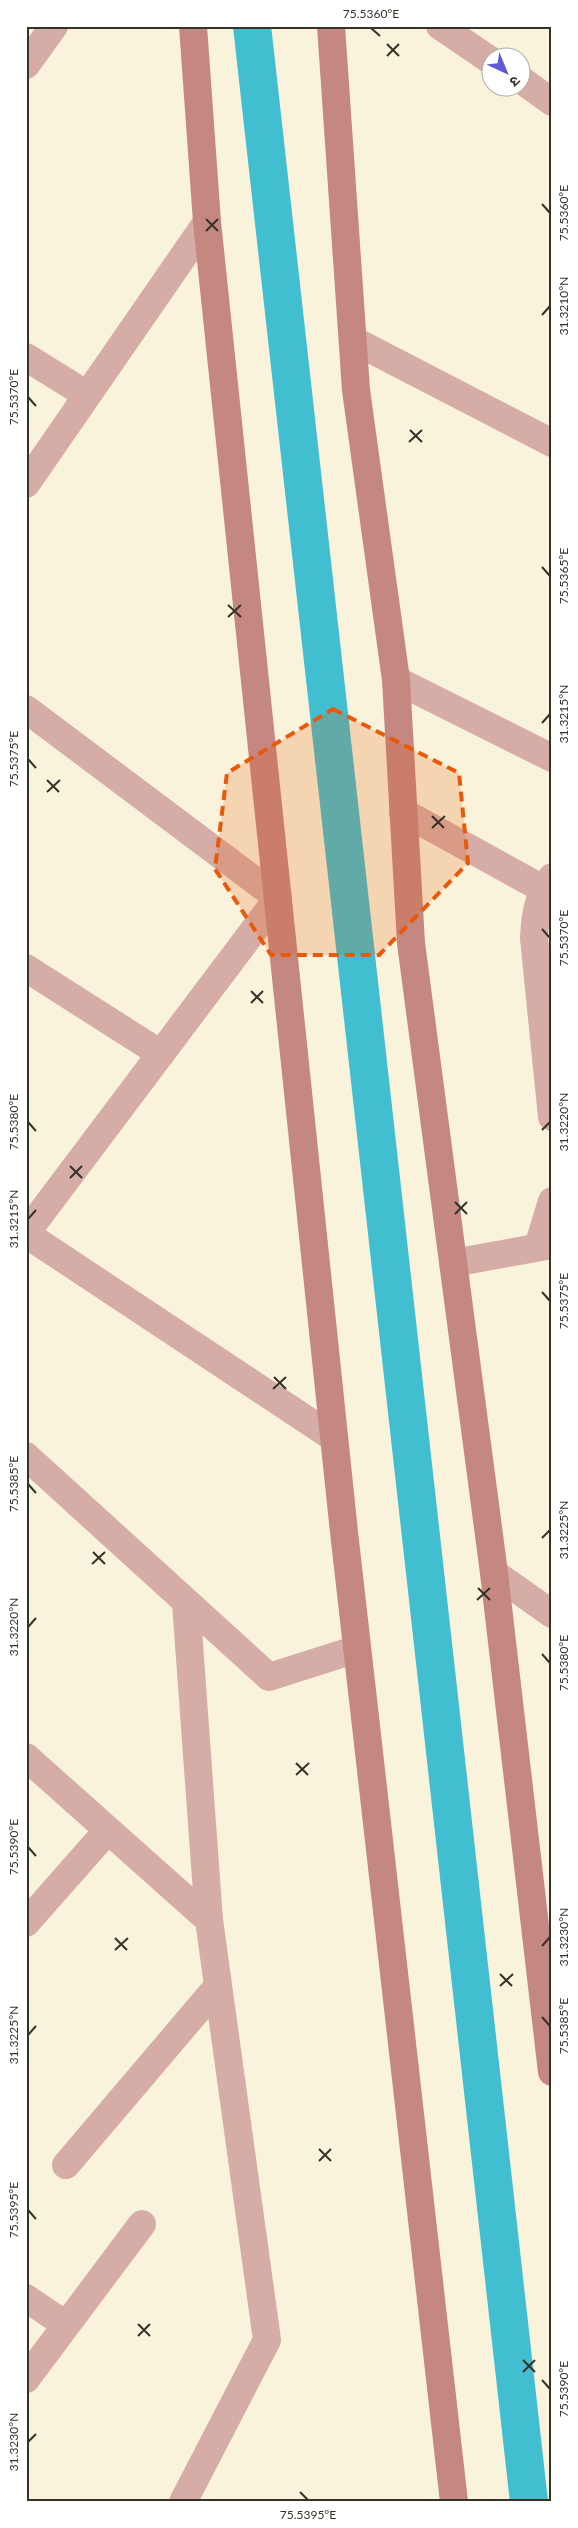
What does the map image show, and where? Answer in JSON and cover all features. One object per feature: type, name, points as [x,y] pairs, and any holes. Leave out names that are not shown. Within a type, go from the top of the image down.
[{"type":"street","points":[[26,65],[54,26]]},
{"type":"street","points":[[193,26],[207,222],[334,1438],[454,2502]]},
{"type":"street","points":[[331,26],[356,390],[396,680],[410,943],[494,1572],[552,2072]]},
{"type":"street","points":[[440,26],[480,53]]},
{"type":"street","points":[[530,87],[552,102]]},
{"type":"street","points":[[28,476],[87,395],[207,222]]},
{"type":"street","points":[[353,340],[552,443]]},
{"type":"street","points":[[26,357],[87,395]]},
{"type":"street","points":[[396,680],[552,758]]},
{"type":"street","points":[[26,709],[278,898]]},
{"type":"street","points":[[403,812],[548,883],[535,915],[534,938],[545,987],[552,1118]]},
{"type":"street","points":[[278,898],[26,1233],[334,1438]]},
{"type":"street","points":[[26,968],[161,1054]]},
{"type":"street","points":[[453,1263],[545,1246],[552,1200]]},
{"type":"street","points":[[26,1456],[269,1677],[357,1650]]},
{"type":"street","points":[[494,1572],[552,1614]]},
{"type":"street","points":[[183,2502],[267,2340],[209,1920],[186,1603]]},
{"type":"street","points":[[26,1756],[209,1920]]},
{"type":"street","points":[[26,1924],[108,1830]]},
{"type":"street","points":[[66,2165],[218,1986]]},
{"type":"street","points":[[26,2379],[142,2224]]},
{"type":"street","points":[[26,2298],[66,2325]]},
{"type":"highlighted area","points":[[333,709],[459,773],[468,863],[379,955],[271,955],[215,869],[227,773]]},
{"type":"waterway","points":[[252,26],[529,2502]]}]
